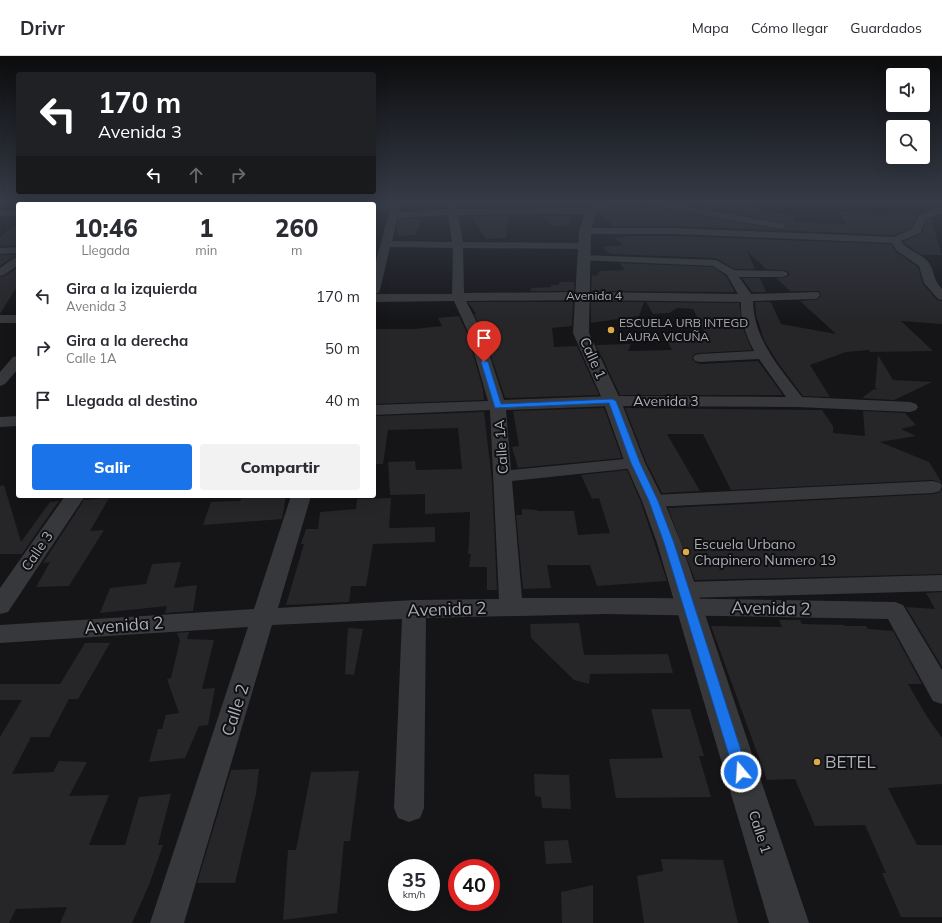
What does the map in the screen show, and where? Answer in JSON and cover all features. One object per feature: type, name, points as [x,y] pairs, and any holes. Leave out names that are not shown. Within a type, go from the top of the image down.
[{"type":"street","points":[[383,241],[458,244],[584,245],[716,263],[731,273],[747,298],[748,316],[754,337],[763,355],[797,402]]},
{"type":"street","name":"Calle 1","points":[[585,241],[581,333],[612,401],[635,463],[653,501],[687,599],[789,923]]},
{"type":"street","points":[[584,245],[611,241]]},
{"type":"street","points":[[895,241],[900,248],[924,264],[930,283],[942,296]]},
{"type":"street","points":[[376,282],[386,242]]},
{"type":"street","name":"Calle 1A","points":[[458,244],[458,297],[476,332],[498,406],[511,607]]},
{"type":"street","points":[[0,251],[16,250]]},
{"type":"street","points":[[0,273],[16,261]]},
{"type":"street","points":[[731,273],[782,274]]},
{"type":"street","name":"Avenida 4","points":[[376,298],[582,296],[747,298],[814,295]]},
{"type":"street","points":[[0,319],[16,319]]},
{"type":"street","points":[[700,358],[763,355]]},
{"type":"street","points":[[0,381],[16,362]]},
{"type":"street","name":"Avenida 3","points":[[376,410],[612,401],[797,402],[910,407]]},
{"type":"street","points":[[0,422],[16,421]]},
{"type":"street","points":[[502,476],[635,463]]},
{"type":"street","points":[[653,501],[933,487]]},
{"type":"street","name":"Calle 3","points":[[0,606],[74,498]]},
{"type":"street","name":"Calle 2","points":[[167,923],[265,616],[300,498]]},
{"type":"street","points":[[687,599],[942,583]]},
{"type":"street","name":"Avenida 2","points":[[0,634],[265,616],[687,599],[895,611],[942,693]]},
{"type":"street","points":[[409,808],[414,609]]},
{"type":"building","points":[[0,241],[16,241],[16,246],[0,246]]},
{"type":"building","points":[[619,241],[822,241],[891,244],[895,251],[918,267],[923,284],[937,300],[942,301],[942,324],[901,321],[933,351],[870,352],[869,350],[846,352],[810,365],[830,397],[803,396],[778,363],[764,340],[756,315],[755,302],[771,302],[781,324],[836,334],[800,301],[818,299],[821,296],[819,291],[790,291],[776,278],[787,277],[790,274],[787,271],[766,269],[747,251],[755,269],[734,269],[716,258],[610,254],[602,247],[623,245]]},
{"type":"building","points":[[938,241],[942,255],[922,255],[903,242]]},
{"type":"building","points":[[16,254],[16,256],[0,266],[0,255]]},
{"type":"building","points":[[619,263],[713,267],[726,276],[735,292],[591,291],[592,275],[597,276],[599,271],[625,270]]},
{"type":"building","points":[[16,268],[16,288],[0,314],[0,277],[5,276]]},
{"type":"building","points":[[742,278],[760,278],[766,292],[752,292]]},
{"type":"building","points":[[559,282],[574,282],[574,291],[531,291],[531,288],[559,285]]},
{"type":"building","points":[[468,302],[573,302],[572,326],[552,328],[554,347],[577,346],[599,395],[505,398],[483,332],[474,314],[476,314]]},
{"type":"building","points":[[591,302],[644,302],[639,316],[591,323]]},
{"type":"building","points":[[646,302],[739,303],[743,328],[752,350],[700,353],[694,354],[692,359],[700,364],[758,361],[783,395],[620,395],[596,345],[631,344],[628,351],[672,350],[668,342],[709,340],[693,309],[677,308],[669,313],[653,314]]},
{"type":"building","points":[[459,316],[467,333],[483,389],[484,400],[376,404],[376,329],[414,329],[442,326],[438,318]]},
{"type":"building","points":[[878,355],[893,380],[932,382],[894,400],[862,398],[874,389],[878,390],[875,387]]},
{"type":"building","points":[[604,408],[622,458],[518,468],[512,447],[519,446],[513,411]]},
{"type":"building","points":[[625,408],[822,410],[833,426],[833,433],[865,436],[863,411],[905,413],[916,425],[901,429],[916,436],[880,442],[929,462],[942,483],[933,480],[731,490],[703,434],[667,434],[700,491],[662,493],[646,462]]},
{"type":"building","points":[[484,412],[492,481],[497,590],[487,590],[487,567],[469,567],[471,554],[468,554],[470,512],[425,514],[425,494],[390,495],[388,462],[415,461],[416,470],[462,469],[458,428],[388,430],[383,464],[376,464],[376,416]]},
{"type":"building","points":[[627,470],[641,502],[667,581],[597,586],[590,565],[547,565],[551,588],[523,589],[516,515],[522,515],[522,509],[537,511],[574,511],[578,535],[610,533],[599,498],[592,499],[581,475]]},
{"type":"building","points":[[4,485],[21,542],[50,502],[59,501],[22,554],[0,554],[0,486]]},
{"type":"building","points":[[942,490],[942,574],[695,580],[668,508],[933,494]]},
{"type":"building","points":[[109,498],[90,531],[104,530],[69,586],[36,587],[50,562],[43,563],[84,500]]},
{"type":"building","points":[[241,498],[286,498],[282,519],[203,525],[211,502],[240,501]]},
{"type":"building","points":[[391,498],[389,528],[435,527],[435,542],[373,544],[366,586],[351,586],[349,602],[286,605],[304,544],[301,544],[306,529],[318,529],[320,512],[356,509],[357,499]]},
{"type":"building","points":[[181,562],[174,588],[197,585],[193,611],[165,613],[167,606],[100,613],[110,588],[146,584],[152,564]]},
{"type":"building","points":[[942,592],[942,667],[906,607],[935,609],[926,593]]},
{"type":"building","points":[[779,620],[800,620],[802,624],[866,626],[868,629],[893,631],[922,684],[908,684],[926,715],[942,738],[942,784],[888,788],[917,845],[942,845],[942,917],[901,917],[882,873],[886,873],[865,825],[815,826],[795,779],[767,780],[711,626],[782,627]]},
{"type":"building","points":[[579,623],[584,655],[668,654],[673,673],[590,674],[589,684],[574,680],[531,638],[530,624]]},
{"type":"building","points":[[348,628],[363,629],[354,675],[345,674]]},
{"type":"building","points":[[189,632],[187,639],[214,640],[202,689],[215,688],[208,725],[199,726],[185,758],[149,762],[158,729],[162,729],[166,715],[179,713],[167,679],[171,678],[180,640],[177,633]]},
{"type":"building","points":[[85,643],[110,643],[78,699],[69,699],[49,737],[31,737],[12,774],[53,772],[59,761],[87,762],[69,796],[109,795],[89,845],[125,845],[139,797],[171,794],[158,845],[163,845],[149,885],[132,923],[60,923],[67,907],[16,909],[9,923],[0,923],[0,737],[22,700],[0,700],[0,684],[60,684]]},
{"type":"building","points":[[651,709],[690,709],[704,756],[699,756],[711,797],[616,798],[609,759],[663,758]]},
{"type":"building","points":[[259,769],[256,794],[235,883],[197,883],[231,770]]},
{"type":"building","points":[[359,771],[350,841],[344,841],[337,913],[283,920],[288,850],[296,850],[311,772]]},
{"type":"building","points":[[534,774],[569,775],[571,809],[542,808],[541,797],[535,796]]},
{"type":"building","points":[[568,840],[572,863],[546,864],[544,841]]},
{"type":"building","points":[[661,859],[723,860],[738,923],[644,923],[637,876],[663,871]]},
{"type":"building","points":[[593,885],[593,923],[562,923],[561,892]]},
{"type":"place","name":"ESCUELA URB INTEGD LAURA VICUÑA","points":[[611,330]]},
{"type":"place","name":"Escuela Urbano Chapinero Numero 19","points":[[686,552]]},
{"type":"place","name":"BETEL","points":[[817,762]]},
{"type":"route","points":[[484,362],[498,406],[612,401],[635,463],[653,501],[669,543],[741,772]]}]
